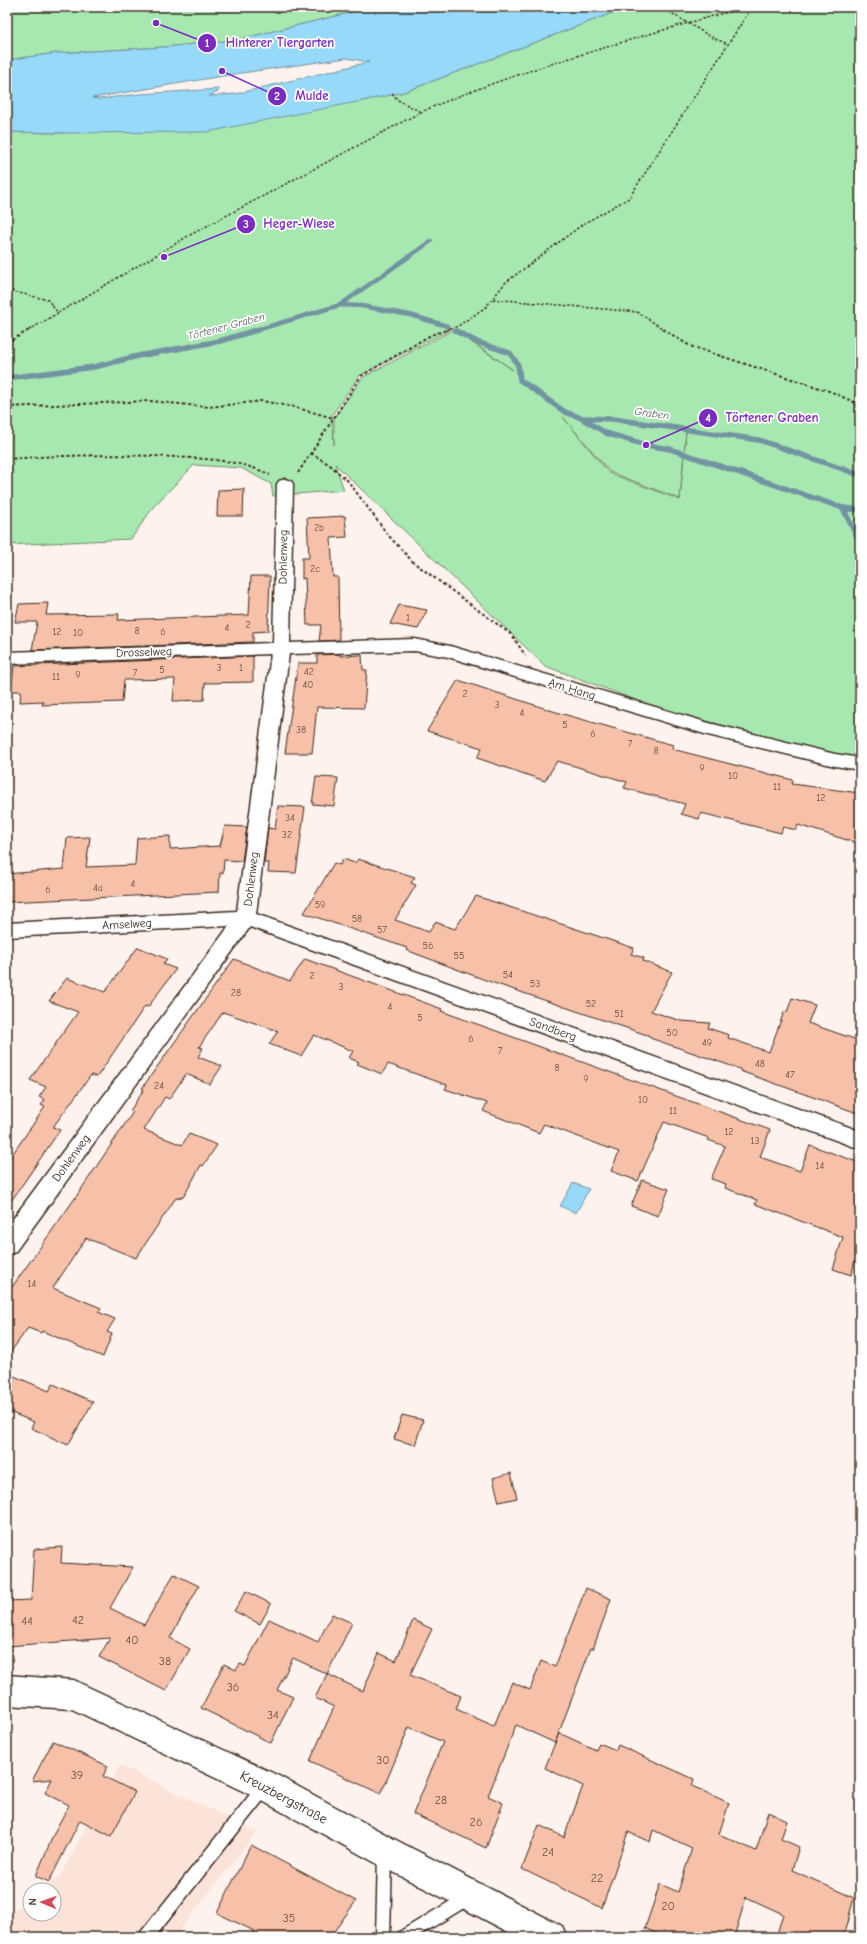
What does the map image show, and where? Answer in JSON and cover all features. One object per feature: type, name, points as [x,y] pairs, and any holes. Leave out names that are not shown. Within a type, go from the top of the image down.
[{"type":"street","name":"Dohlenweg","points":[[7,1245],[246,918],[281,647],[285,484]]},
{"type":"street","name":"Am Hang","points":[[281,647],[415,645],[450,652],[708,729],[835,760],[860,764]]},
{"type":"street","name":"Drosselweg","points":[[7,658],[281,647]]},
{"type":"street","name":"Amselweg","points":[[7,930],[246,918]]},
{"type":"street","name":"Sandberg","points":[[246,918],[860,1140]]},
{"type":"street","name":"Kreuzbergstraße","points":[[7,1690],[74,1695],[266,1786],[385,1851],[550,1937]]},
{"type":"lane","points":[[146,1937],[266,1786]]},
{"type":"lane","points":[[383,1937],[385,1851]]},
{"type":"lane","points":[[404,1937],[470,1896]]},
{"type":"path","points":[[661,7],[714,38],[728,44]]},
{"type":"path","points":[[7,343],[190,235],[450,98],[513,74],[686,22],[748,7]]},
{"type":"path","points":[[7,459],[86,454],[211,460],[247,465],[266,473],[285,484],[298,473],[361,376],[400,352],[431,336],[458,326],[486,307],[505,284],[583,224],[629,198],[752,7]]},
{"type":"path","points":[[392,93],[398,100],[421,112]]},
{"type":"path","points":[[7,290],[48,300],[58,313]]},
{"type":"path","points":[[493,299],[637,312],[690,346],[832,392],[860,405]]},
{"type":"path","points":[[7,407],[150,401],[209,407],[262,402],[294,407],[333,418]]},
{"type":"path","points":[[311,454],[330,465],[348,481],[388,535],[413,562],[512,635],[533,667],[537,678]]},
{"type":"shaded area","points":[[120,1765],[257,1832],[174,1937],[7,1937],[7,1916],[22,1904],[22,1922],[62,1922],[62,1882],[52,1882],[60,1876]]},
{"type":"green space","points":[[7,7],[374,7],[236,40],[164,47],[57,53],[7,60]]},
{"type":"green space","points":[[628,7],[860,7],[860,758],[834,754],[660,709],[545,666],[335,464],[344,490],[273,496],[271,484],[241,468],[194,465],[154,506],[131,539],[7,545],[7,132],[62,133],[362,101],[404,92]],"holes":[[[412,315],[443,323],[513,370],[453,330],[363,377],[334,418],[334,445],[332,415],[359,376],[451,329],[442,324]],[[563,417],[610,472],[680,499],[686,431],[680,500],[609,473]]]},
{"type":"water","points":[[374,7],[628,7],[404,92],[362,101],[207,132],[7,132],[7,60],[57,53],[164,47],[236,40]],"holes":[[[346,58],[369,62],[235,94],[209,96],[218,92],[219,89],[140,94],[99,99],[92,98],[235,74]]]},
{"type":"water","points":[[573,1183],[589,1189],[576,1213],[560,1206]]},
{"type":"building","points":[[244,489],[243,516],[217,516],[218,490]]},
{"type":"building","points":[[345,516],[347,537],[331,538],[333,577],[338,577],[339,640],[319,641],[321,625],[307,625],[305,578],[302,579],[302,558],[309,558],[307,518]]},
{"type":"building","points":[[251,576],[270,576],[268,631],[253,632],[253,642],[32,650],[37,622],[15,622],[19,604],[48,603],[46,615],[119,614],[118,620],[249,615]]},
{"type":"building","points":[[399,605],[427,610],[418,629],[390,624]]},
{"type":"building","points":[[340,654],[340,656],[362,655],[363,670],[367,670],[364,708],[317,707],[312,753],[285,753],[298,663],[317,663],[317,655]]},
{"type":"building","points":[[253,656],[253,682],[205,683],[204,700],[173,701],[175,679],[124,680],[122,702],[42,705],[43,701],[20,702],[21,691],[11,691],[14,666]]},
{"type":"building","points":[[458,680],[556,712],[673,745],[672,749],[793,780],[792,784],[860,793],[860,844],[798,825],[796,830],[783,827],[781,833],[701,813],[699,819],[681,814],[685,804],[624,788],[627,782],[557,761],[545,781],[477,758],[482,748],[427,731]]},
{"type":"building","points":[[316,777],[338,778],[334,806],[312,804]]},
{"type":"building","points":[[278,806],[305,807],[296,873],[268,872],[269,863],[264,863],[268,828],[275,829]]},
{"type":"building","points":[[225,826],[247,827],[242,861],[224,860],[223,873],[220,873],[219,892],[7,902],[7,874],[64,869],[67,838],[90,837],[86,867],[135,865],[137,838],[170,836],[170,849],[220,846]]},
{"type":"building","points":[[343,859],[355,863],[358,859],[415,877],[411,883],[416,885],[395,920],[429,932],[435,922],[455,929],[476,896],[634,948],[631,954],[644,958],[643,961],[672,972],[651,1011],[681,1021],[710,1023],[708,1028],[729,1035],[728,1038],[769,1052],[784,1012],[787,1012],[792,998],[815,1005],[808,1023],[860,1041],[860,1114],[740,1071],[740,1069],[650,1038],[650,1036],[488,981],[406,950],[407,948],[304,913],[334,863],[340,865]]},
{"type":"building","points":[[138,947],[167,959],[163,964],[176,969],[148,1007],[145,1006],[97,1077],[91,1075],[53,1127],[60,1130],[7,1207],[7,1162],[45,1107],[41,1105],[45,1100],[39,1097],[46,1087],[30,1080],[78,1012],[49,1001],[67,978],[105,992]]},
{"type":"building","points":[[234,959],[290,981],[305,959],[442,1009],[441,1011],[770,1130],[760,1157],[800,1171],[810,1145],[860,1163],[860,1244],[851,1275],[833,1269],[843,1237],[755,1204],[757,1200],[725,1188],[726,1184],[711,1179],[725,1146],[708,1140],[709,1138],[664,1122],[638,1181],[611,1171],[619,1152],[544,1124],[539,1133],[483,1111],[487,1103],[445,1089],[447,1085],[388,1064],[382,1074],[357,1064],[359,1062],[349,1058],[353,1051],[314,1035],[301,1056],[269,1044],[278,1031],[223,1012],[199,1047],[203,1048],[198,1057],[222,1066],[210,1084],[186,1074],[169,1099],[165,1097],[144,1130],[182,1145],[189,1134],[217,1145],[203,1166],[201,1165],[184,1196],[175,1199],[136,1258],[86,1238],[53,1288],[101,1308],[98,1312],[115,1319],[107,1332],[112,1334],[103,1357],[42,1331],[41,1333],[28,1328],[7,1357],[7,1294],[78,1194],[133,1112],[130,1111],[144,1089],[142,1088]]},
{"type":"building","points":[[642,1180],[669,1189],[658,1216],[631,1206]]},
{"type":"building","points":[[7,1373],[49,1391],[53,1384],[93,1402],[68,1445],[31,1428],[34,1422],[7,1411]]},
{"type":"building","points":[[402,1415],[423,1420],[415,1445],[394,1439]]},
{"type":"building","points":[[511,1473],[517,1498],[499,1502],[493,1478]]},
{"type":"building","points":[[62,1547],[61,1563],[133,1567],[110,1608],[144,1625],[174,1574],[199,1586],[170,1638],[190,1649],[166,1691],[99,1657],[110,1638],[7,1646],[7,1601],[31,1600],[34,1549]]},
{"type":"building","points":[[586,1588],[611,1599],[593,1649],[591,1648],[555,1743],[516,1725],[488,1796],[503,1803],[486,1848],[413,1814],[443,1742],[409,1727],[381,1794],[310,1761],[334,1707],[315,1698],[327,1674],[363,1691],[379,1653],[396,1661],[413,1620],[432,1629],[410,1675],[461,1696],[456,1709],[494,1726],[512,1682],[530,1690],[541,1661],[555,1667]]},
{"type":"building","points":[[246,1591],[271,1604],[260,1624],[234,1611]]},
{"type":"building","points":[[332,1614],[352,1623],[327,1674],[293,1658],[277,1690],[293,1697],[271,1743],[201,1708],[224,1664],[236,1670],[240,1664],[245,1666],[269,1619],[318,1642]]},
{"type":"building","points":[[559,1733],[596,1750],[599,1743],[616,1750],[618,1745],[694,1779],[692,1786],[729,1803],[719,1834],[756,1851],[768,1812],[787,1821],[781,1839],[799,1847],[792,1870],[854,1898],[843,1937],[776,1937],[783,1914],[746,1897],[734,1937],[664,1937],[645,1928],[660,1884],[678,1892],[692,1848],[653,1830],[650,1842],[628,1832],[602,1908],[522,1869],[539,1825],[564,1837],[583,1786],[545,1768]]},
{"type":"building","points":[[53,1741],[108,1766],[103,1776],[135,1792],[111,1836],[80,1820],[49,1882],[36,1876],[55,1831],[69,1805],[45,1793],[52,1779],[32,1781]]},
{"type":"building","points":[[251,1845],[356,1901],[330,1937],[249,1937],[254,1931],[217,1913]]},
{"type":"waterway","points":[[340,305],[431,241]]},
{"type":"waterway","name":"Törtener Graben","points":[[257,330],[340,305]]},
{"type":"waterway","name":"Törtener Graben","points":[[340,305],[362,306],[410,315],[447,326]]},
{"type":"waterway","name":"Törtener Graben","points":[[7,378],[94,367],[138,356],[220,341],[260,329]]},
{"type":"waterway","name":"Törtener Graben","points":[[456,331],[477,342],[510,353],[518,365],[520,380],[565,412],[579,417],[606,433],[646,445],[670,449],[843,508]]},
{"type":"waterway","name":"Graben","points":[[582,418],[613,419],[759,440],[860,475]]},
{"type":"waterway","name":"Törtener Graben","points":[[843,508],[860,510]]},
{"type":"waterway","points":[[843,508],[860,543]]},
{"type":"place","name":"Hinterer Tiergarten","points":[[156,23]]},
{"type":"place","name":"Mulde","points":[[222,71]]},
{"type":"place","name":"Heger-Wiese","points":[[164,257]]},
{"type":"place","name":"Törtener Graben","points":[[646,445]]}]
